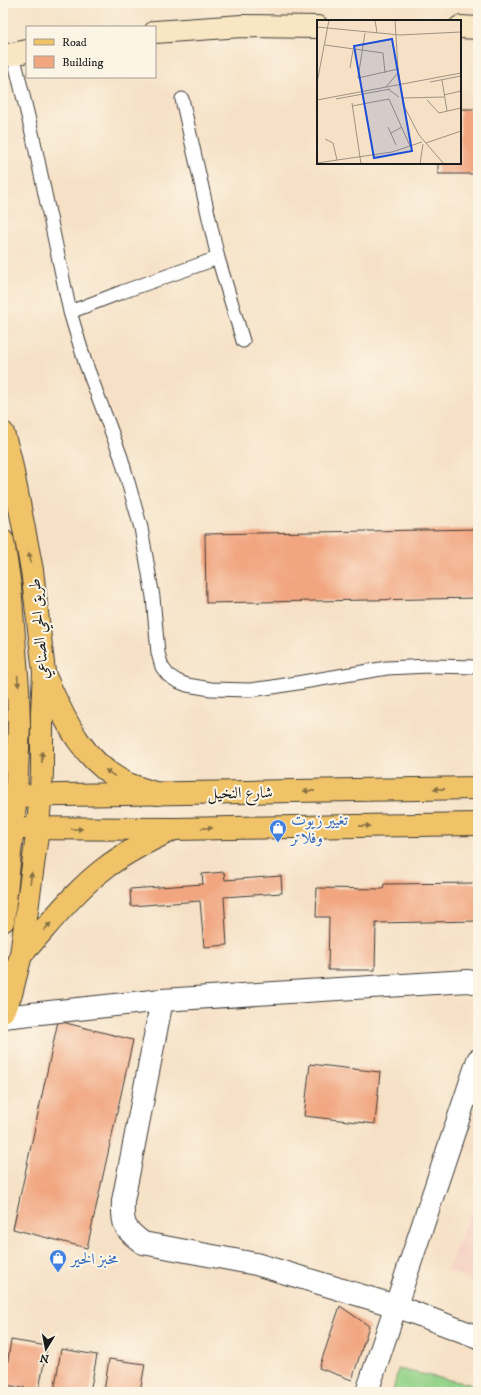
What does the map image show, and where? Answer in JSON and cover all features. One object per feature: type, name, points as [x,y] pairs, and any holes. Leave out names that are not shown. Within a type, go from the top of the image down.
[{"type":"main road","points":[[156,32],[242,26],[317,26]]},
{"type":"main road","points":[[461,28],[478,28]]},
{"type":"main road","name":"طريق الحي الصناعي","points":[[3,433],[10,458],[32,570],[44,672],[38,828],[21,956],[11,994],[3,1011]]},
{"type":"main road","name":"طريق الحي الصناعي","points":[[3,541],[10,586],[9,657],[18,688],[19,725],[9,796],[3,921]]},
{"type":"main road","points":[[44,672],[75,737],[93,759],[104,769],[129,784],[158,794]]},
{"type":"main road","points":[[3,749],[19,725]]},
{"type":"main road","name":"شارع النخيل","points":[[9,796],[478,788]]},
{"type":"main road","points":[[8,828],[174,829],[478,824]]},
{"type":"main road","points":[[21,956],[76,894],[105,868],[138,846],[174,829]]},
{"type":"street","points":[[3,1017],[162,1000],[468,981],[478,983]]},
{"type":"street","points":[[162,1000],[123,1201],[122,1218],[129,1232],[143,1243],[256,1264],[396,1306],[478,1337]]},
{"type":"street","points":[[367,1392],[478,1060]]},
{"type":"lane","points":[[14,54],[34,137],[70,312],[85,362],[121,457],[141,528],[153,597],[158,653],[162,667],[168,675],[177,681],[199,687],[225,690],[250,690],[387,668],[429,666],[478,667]]},
{"type":"lane","points":[[182,99],[218,258],[243,341]]},
{"type":"lane","points":[[70,312],[218,258]]},
{"type":"shaded area","points":[[478,1195],[478,1283],[447,1270]]},
{"type":"green space","points":[[398,1369],[478,1386],[478,1392],[393,1392]]},
{"type":"building","points":[[461,109],[478,109],[478,174],[438,174],[438,164],[461,164]]},
{"type":"building","points":[[478,529],[478,598],[206,603],[205,534]]},
{"type":"building","points":[[224,872],[225,880],[281,876],[282,893],[224,897],[227,945],[204,947],[200,901],[131,906],[130,889],[203,884],[202,874]]},
{"type":"building","points":[[478,883],[478,921],[376,923],[375,970],[328,970],[329,917],[316,917],[317,888],[383,889],[384,884]]},
{"type":"building","points":[[58,1021],[133,1040],[87,1248],[13,1229]]},
{"type":"building","points":[[310,1064],[380,1072],[375,1124],[304,1116]]},
{"type":"building","points":[[340,1306],[369,1326],[352,1380],[319,1368]]},
{"type":"building","points":[[11,1340],[47,1346],[39,1390],[4,1385]]},
{"type":"building","points":[[61,1349],[97,1355],[90,1392],[54,1392]]},
{"type":"building","points":[[109,1359],[145,1364],[140,1392],[104,1392]]},
{"type":"place","name":"تغيير زيوت وفلاتر","points":[[278,843]]},
{"type":"place","name":"مخبز الخير","points":[[58,1273]]}]
